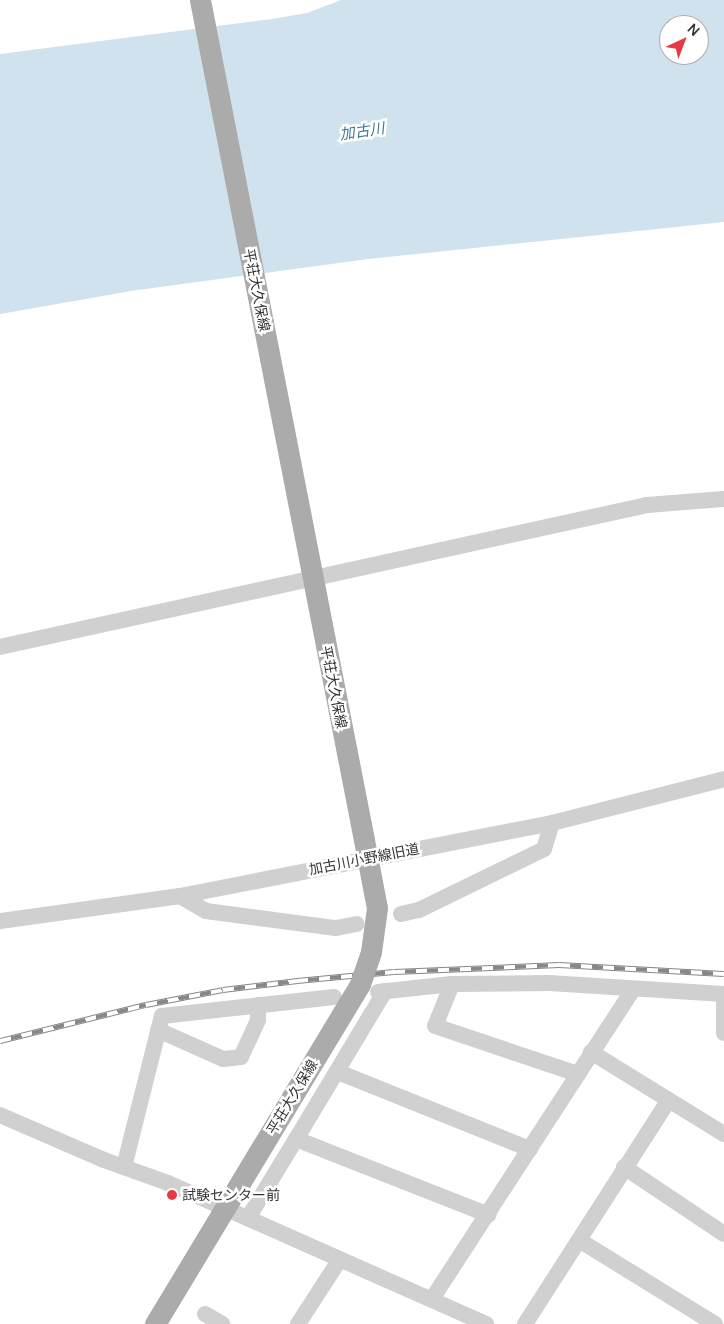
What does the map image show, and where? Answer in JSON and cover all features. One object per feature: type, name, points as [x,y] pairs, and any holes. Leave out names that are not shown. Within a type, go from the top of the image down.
[{"type":"main road","name":"平荘大久保線","points":[[155,1324],[226,1209],[374,989],[371,952],[377,908],[200,0]]},
{"type":"street","points":[[0,647],[647,504],[724,499]]},
{"type":"street","name":"加古川小野線旧道","points":[[0,921],[180,896],[366,848],[552,823],[724,779]]},
{"type":"street","points":[[400,914],[418,910],[544,849],[552,823]]},
{"type":"street","points":[[180,896],[206,911],[336,928],[357,924]]},
{"type":"street","points":[[248,1218],[338,1072],[374,989],[452,984],[549,983],[633,990],[724,994],[724,1033]]},
{"type":"street","points":[[452,984],[435,1026],[578,1074]]},
{"type":"street","points":[[432,1299],[633,990]]},
{"type":"street","points":[[160,1023],[258,1005],[334,997]]},
{"type":"street","points":[[160,1023],[223,1059],[241,1057],[258,1020],[258,1005]]},
{"type":"street","points":[[124,1167],[160,1023]]},
{"type":"street","points":[[591,1052],[724,1134]]},
{"type":"street","points":[[338,1072],[530,1149]]},
{"type":"street","points":[[525,1324],[624,1167],[669,1100]]},
{"type":"street","points":[[0,1115],[248,1218],[486,1324]]},
{"type":"street","points":[[296,1139],[488,1215]]},
{"type":"street","points":[[624,1167],[724,1234]]},
{"type":"street","points":[[579,1240],[715,1324]]},
{"type":"street","points":[[298,1324],[340,1258]]},
{"type":"water","name":"加古川","points":[[341,0],[724,0],[724,222],[368,259],[131,291],[0,314],[0,54],[307,13]]},
{"type":"railway","points":[[0,1041],[146,1005],[223,990],[394,972],[559,965],[724,974]]},
{"type":"place","name":"試験センター前","points":[[172,1195]]}]
